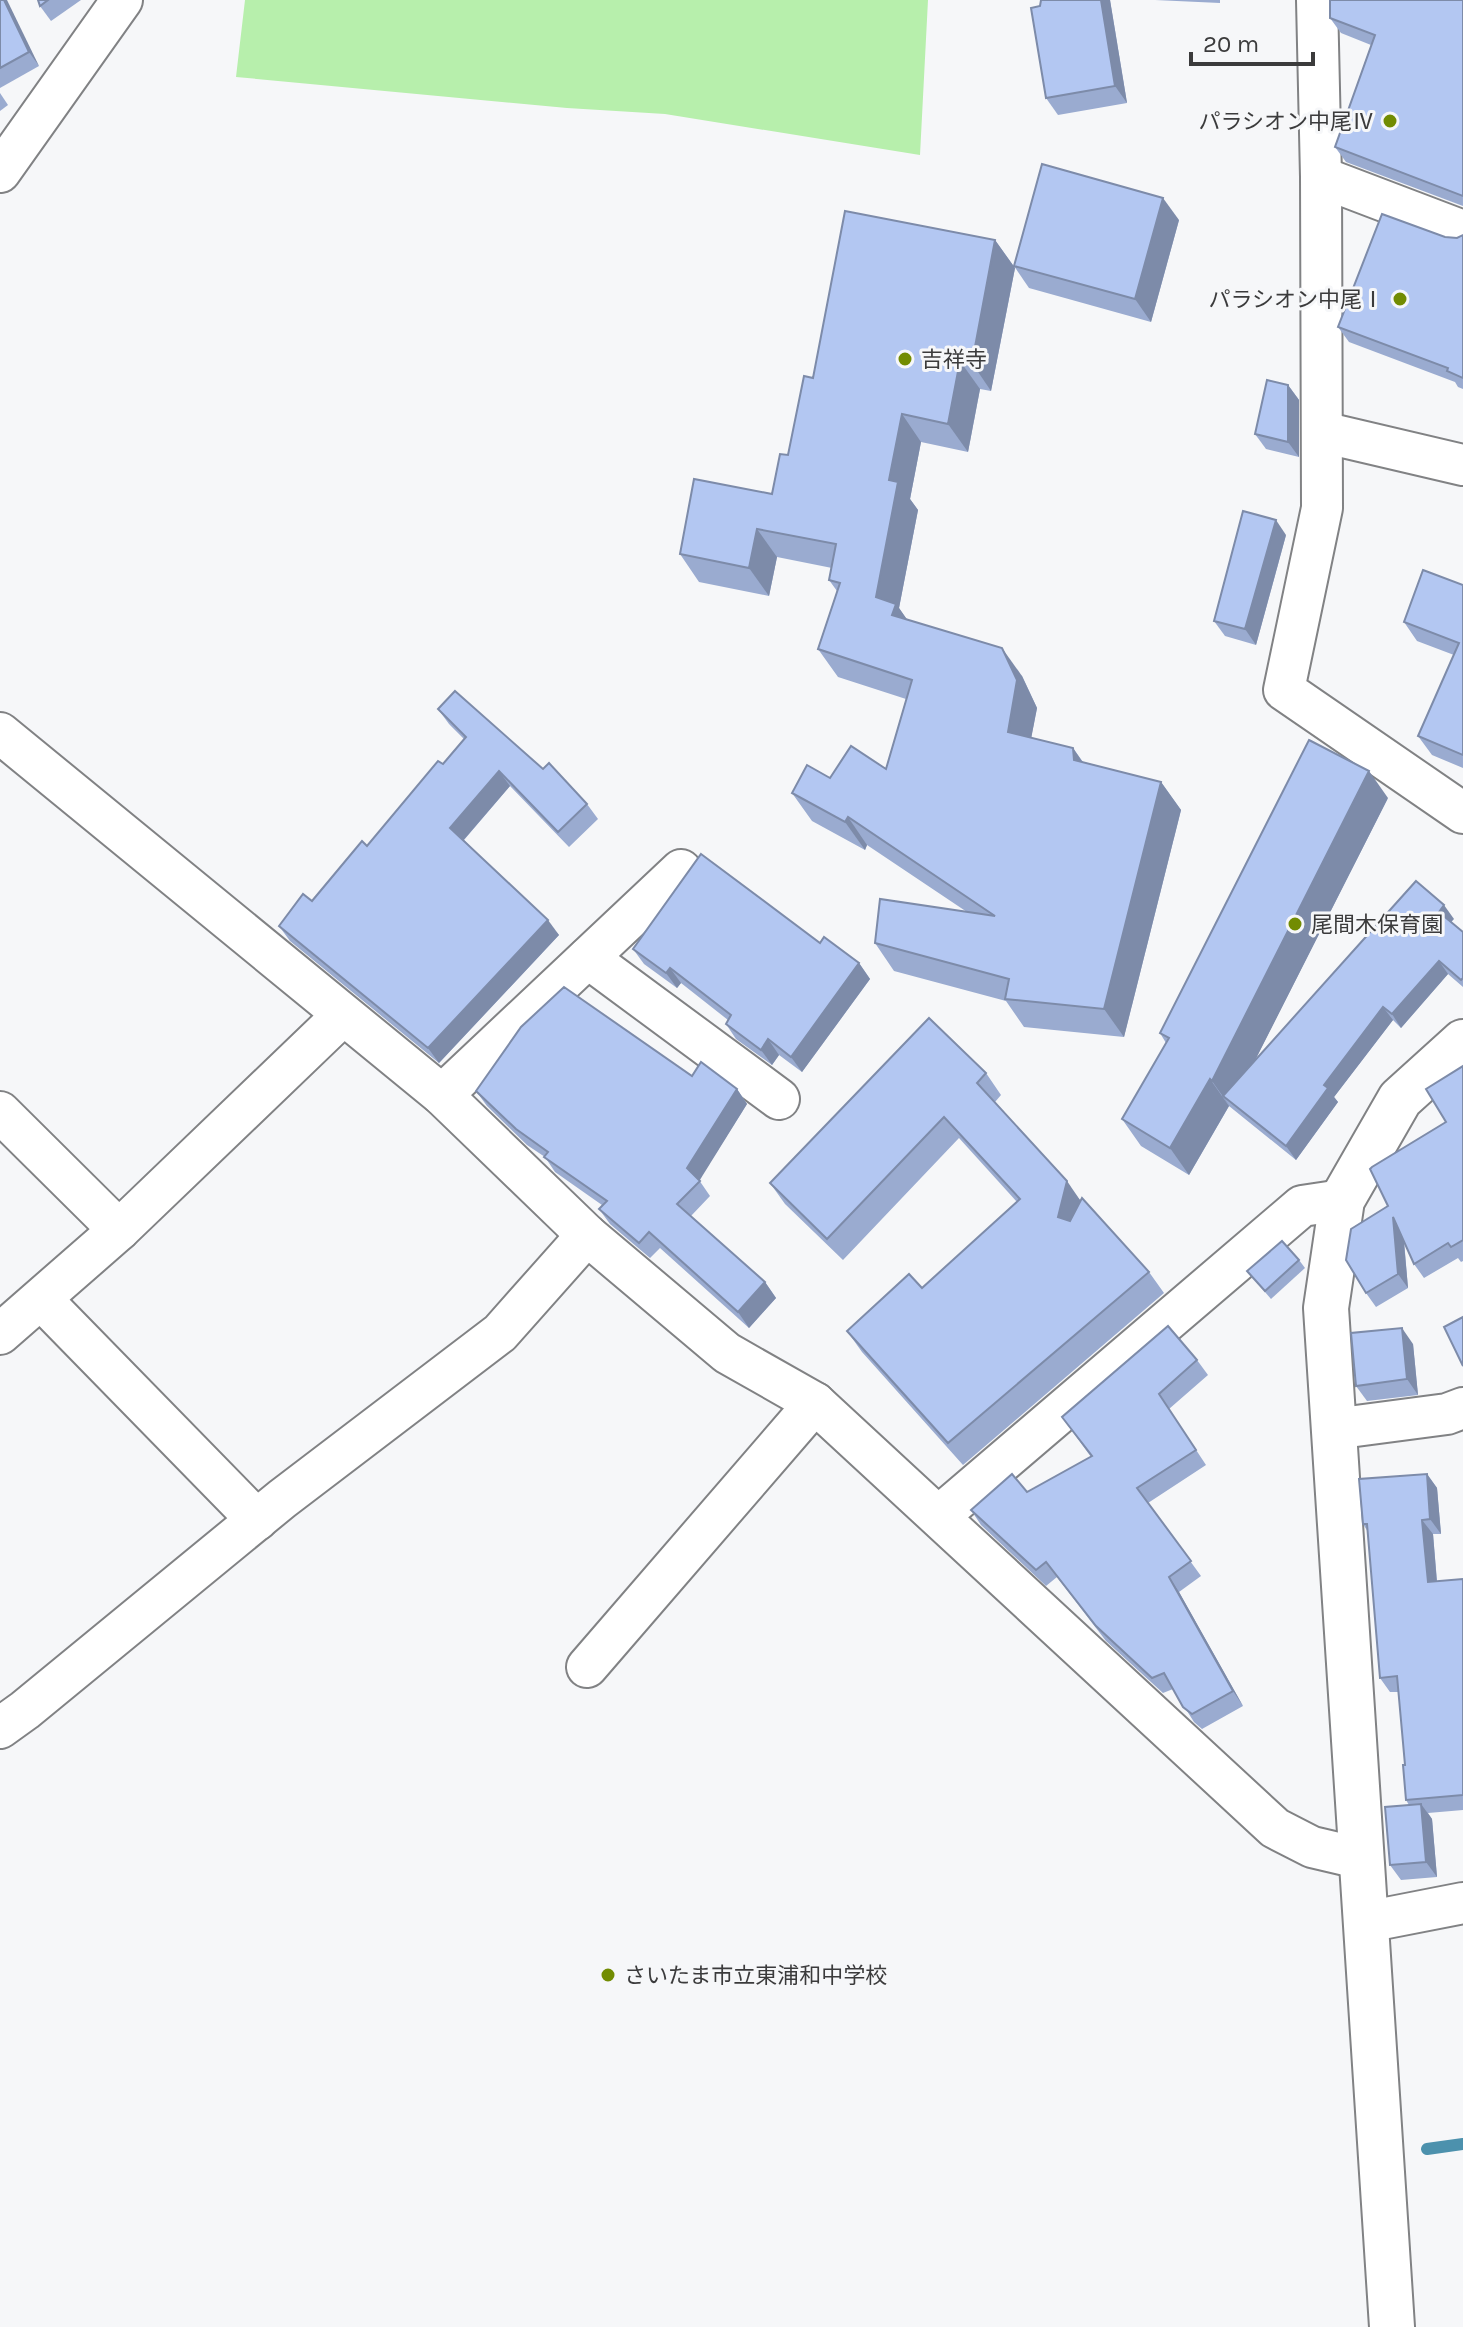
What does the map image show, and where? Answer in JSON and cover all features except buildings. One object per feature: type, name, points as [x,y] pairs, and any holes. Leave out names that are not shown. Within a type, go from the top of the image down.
[{"type":"street","points":[[0,172],[122,0]]},
{"type":"street","points":[[1317,0],[1322,508],[1284,690],[1463,813]]},
{"type":"street","points":[[1321,177],[1463,231]]},
{"type":"street","points":[[1322,432],[1463,465]]},
{"type":"street","points":[[0,733],[442,1095],[587,1235],[727,1353],[815,1403],[1275,1828],[1312,1847],[1363,1859]]},
{"type":"street","points":[[442,1095],[681,870]]},
{"type":"street","points":[[588,958],[779,1099]]},
{"type":"street","points":[[0,1334],[119,1230],[343,1015]]},
{"type":"street","points":[[1392,2327],[1326,1308],[1342,1200],[1400,1099],[1463,1042]]},
{"type":"street","points":[[0,1112],[119,1230]]},
{"type":"street","points":[[939,1516],[1302,1206],[1342,1200]]},
{"type":"street","points":[[0,1728],[257,1520],[500,1333],[587,1235]]},
{"type":"street","points":[[41,1299],[257,1520]]},
{"type":"street","points":[[587,1667],[815,1403]]},
{"type":"street","points":[[1333,1429],[1447,1414],[1463,1408]]},
{"type":"street","points":[[1366,1922],[1463,1903]]},
{"type":"green space","points":[[245,0],[928,0],[920,155],[665,114],[567,108],[236,77]]},
{"type":"waterway","points":[[1427,2149],[1463,2144]]},
{"type":"place","name":"パラシオン中尾Ⅳ","points":[[1390,121]]},
{"type":"place","name":"パラシオン中尾Ⅰ","points":[[1400,299]]},
{"type":"place","name":"吉祥寺","points":[[905,359]]},
{"type":"place","name":"尾間木保育園","points":[[1295,924]]},
{"type":"place","name":"さいたま市立東浦和中学校","points":[[608,1975]]}]
